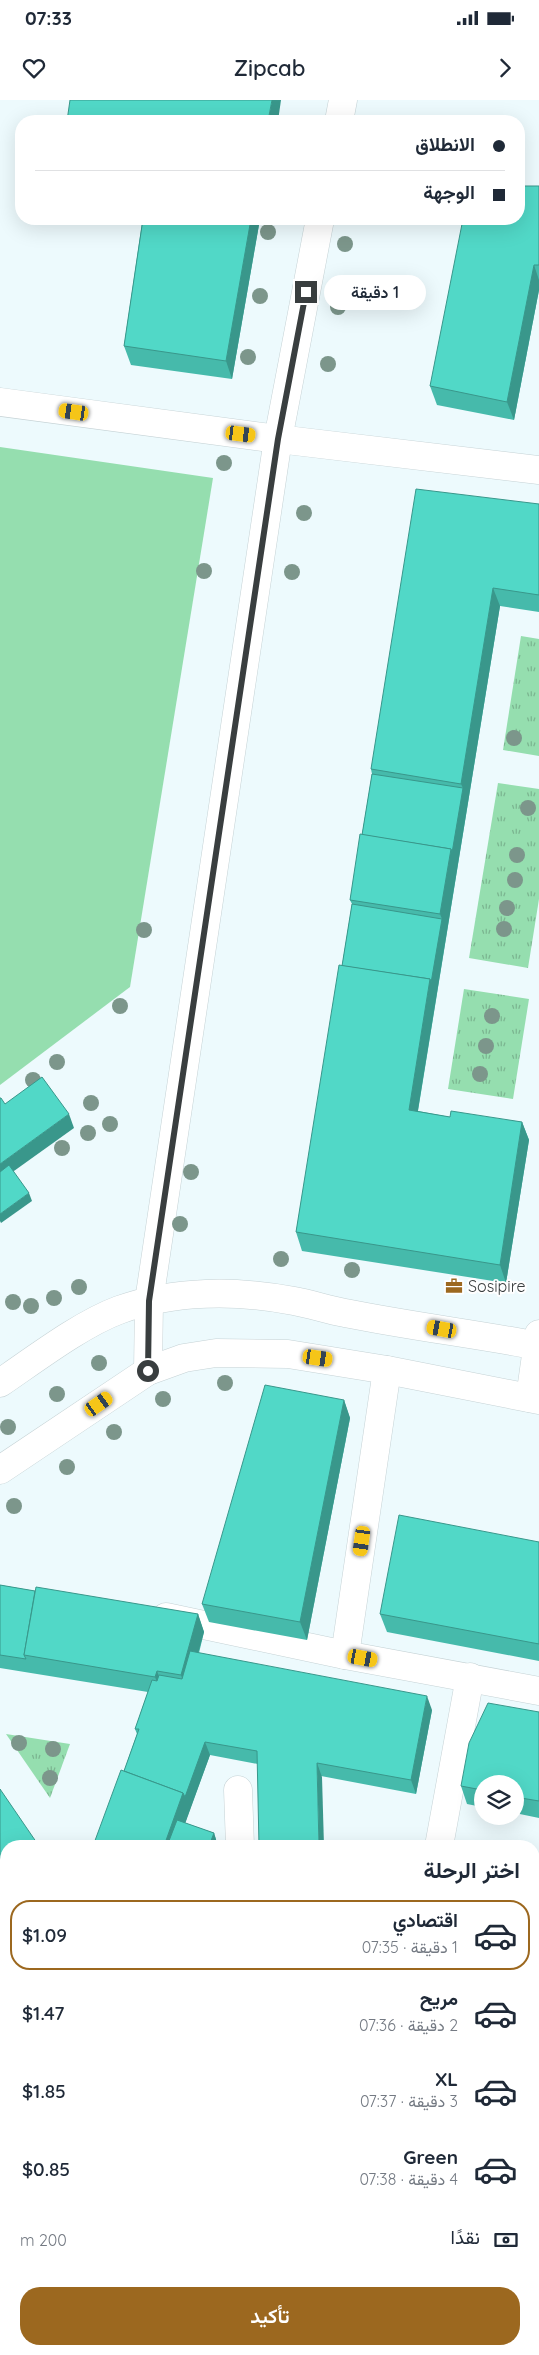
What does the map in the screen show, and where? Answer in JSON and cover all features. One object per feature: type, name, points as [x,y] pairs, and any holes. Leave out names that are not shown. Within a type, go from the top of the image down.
[{"type":"street","points":[[340,115],[343,100]]},
{"type":"street","points":[[148,1371],[149,1301],[278,439],[319,225]]},
{"type":"street","points":[[0,402],[278,439],[539,470]]},
{"type":"street","points":[[0,1383],[118,1310],[171,1296],[203,1294],[248,1295],[294,1301],[345,1313],[538,1342],[534,1399],[387,1370],[288,1354],[216,1352],[184,1358],[148,1371],[0,1470]]},
{"type":"street","points":[[345,1655],[387,1370]]},
{"type":"street","points":[[144,1612],[345,1655],[539,1691]]},
{"type":"street","points":[[440,1840],[470,1677]]},
{"type":"street","points":[[238,1790],[240,1840]]},
{"type":"green space","points":[[0,447],[213,478],[130,987],[0,1085]]},
{"type":"green space","points":[[521,636],[539,639],[539,756],[503,750]]},
{"type":"green space","points":[[498,783],[539,789],[539,899],[528,968],[469,958]]},
{"type":"green space","points":[[464,989],[529,999],[513,1099],[448,1089]]},
{"type":"green space","points":[[6,1734],[70,1744],[50,1798]]},
{"type":"building","points":[[70,100],[272,100],[269,115],[68,115]]},
{"type":"building","points":[[525,186],[539,186],[539,265],[534,265],[507,402],[430,386],[462,225],[525,225]]},
{"type":"building","points":[[142,225],[250,225],[226,361],[124,346]]},
{"type":"building","points":[[416,489],[539,504],[539,595],[493,588],[461,784],[371,769]]},
{"type":"building","points":[[372,774],[463,788],[452,853],[451,849],[362,835]]},
{"type":"building","points":[[360,834],[451,849],[440,914],[350,900]]},
{"type":"building","points":[[352,904],[442,919],[431,983],[430,979],[342,966]]},
{"type":"building","points":[[339,965],[430,979],[409,1110],[450,1117],[451,1111],[522,1122],[500,1265],[296,1232]]},
{"type":"building","points":[[42,1077],[69,1114],[0,1164],[0,1098],[5,1104]]},
{"type":"building","points":[[9,1165],[29,1193],[0,1214],[0,1172]]},
{"type":"building","points":[[265,1385],[344,1400],[300,1622],[202,1604]]},
{"type":"building","points":[[399,1515],[539,1542],[539,1644],[380,1614]]},
{"type":"building","points":[[0,1585],[35,1591],[24,1655],[26,1659],[0,1655]]},
{"type":"building","points":[[36,1587],[198,1614],[181,1675],[157,1671],[155,1677],[24,1655]]},
{"type":"building","points":[[190,1651],[427,1696],[411,1780],[317,1763],[319,1840],[259,1840],[257,1751],[205,1742],[185,1797],[183,1793],[124,1771],[139,1729],[135,1729],[152,1680],[157,1681],[159,1675],[182,1679]]},
{"type":"building","points":[[488,1703],[539,1712],[539,1801],[524,1798],[524,1775],[474,1775],[474,1788],[461,1786],[469,1743]]},
{"type":"building","points":[[121,1770],[183,1793],[166,1840],[95,1840]]},
{"type":"building","points":[[0,1789],[35,1840],[0,1840]]},
{"type":"building","points":[[177,1820],[214,1833],[211,1840],[169,1840]]},
{"type":"place","name":"Sosipire","points":[[454,1286]]},
{"type":"route","points":[[148,1371],[149,1301],[278,439],[306,292]]}]
